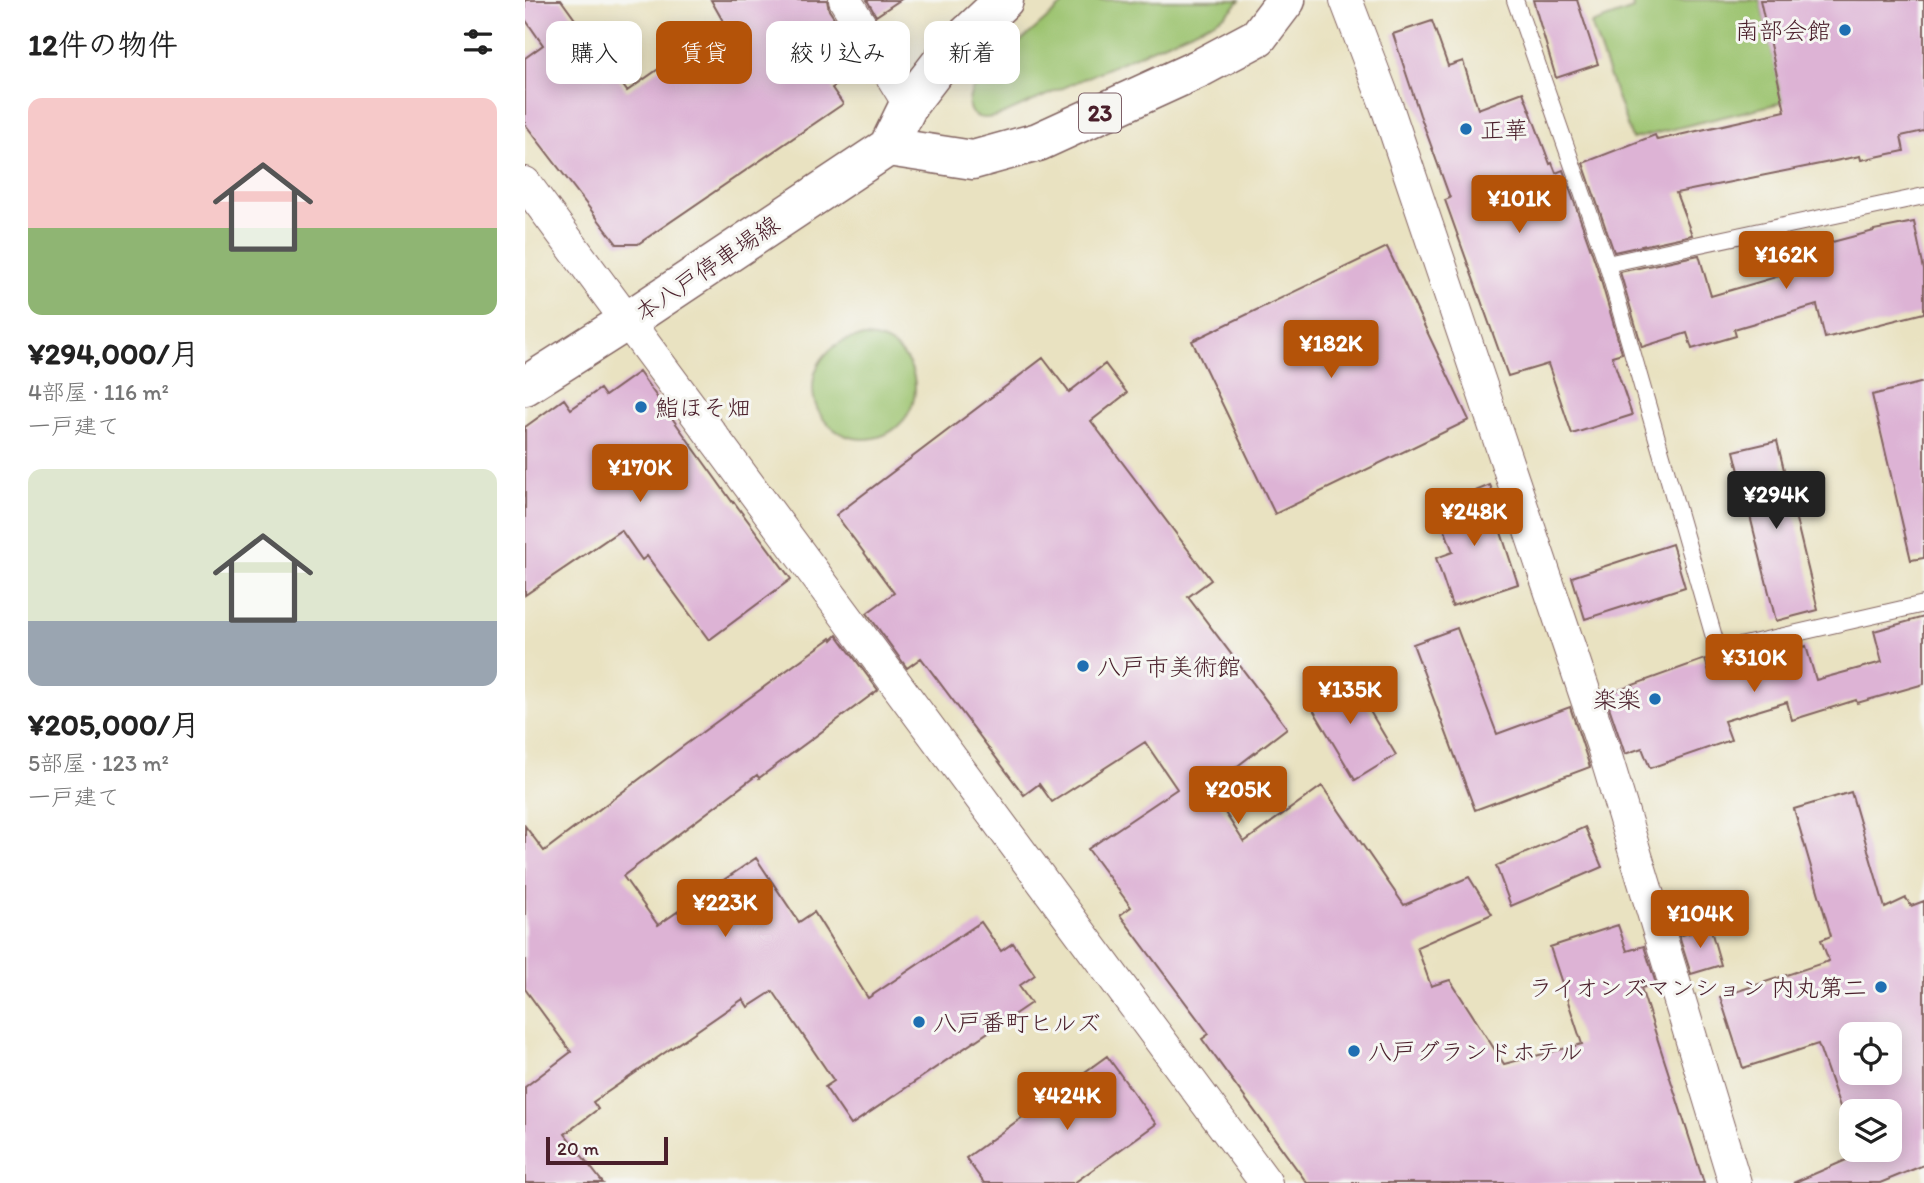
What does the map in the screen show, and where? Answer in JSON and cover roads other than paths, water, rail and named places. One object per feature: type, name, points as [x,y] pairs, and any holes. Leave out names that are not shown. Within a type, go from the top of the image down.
[{"type":"main road","points":[[888,147],[909,104],[950,51],[1004,0]]},
{"type":"main road","name":"23","points":[[888,147],[973,160],[1038,142],[1201,68],[1258,37],[1286,0]]},
{"type":"main road","name":"本八戸停車場線","points":[[525,386],[888,147]]},
{"type":"street","points":[[845,0],[909,104]]},
{"type":"street","points":[[1346,0],[1388,110],[1604,750],[1735,1183]]},
{"type":"street","points":[[525,183],[1266,1183]]},
{"type":"lane","points":[[1515,0],[1607,264],[1718,651],[1924,604]]},
{"type":"lane","points":[[1607,264],[1924,196]]},
{"type":"place","name":"南部会館","points":[[1845,30]]},
{"type":"place","name":"正華","points":[[1466,129]]},
{"type":"place","name":"鮨ほそ畑","points":[[641,407]]},
{"type":"place","name":"八戸市美術館","points":[[1083,666]]},
{"type":"place","name":"楽楽","points":[[1655,699]]},
{"type":"place","name":"ライオンズマンション 内丸第二","points":[[1881,987]]},
{"type":"place","name":"八戸番町ヒルズ","points":[[919,1022]]},
{"type":"place","name":"八戸グランドホテル","points":[[1354,1051]]}]
